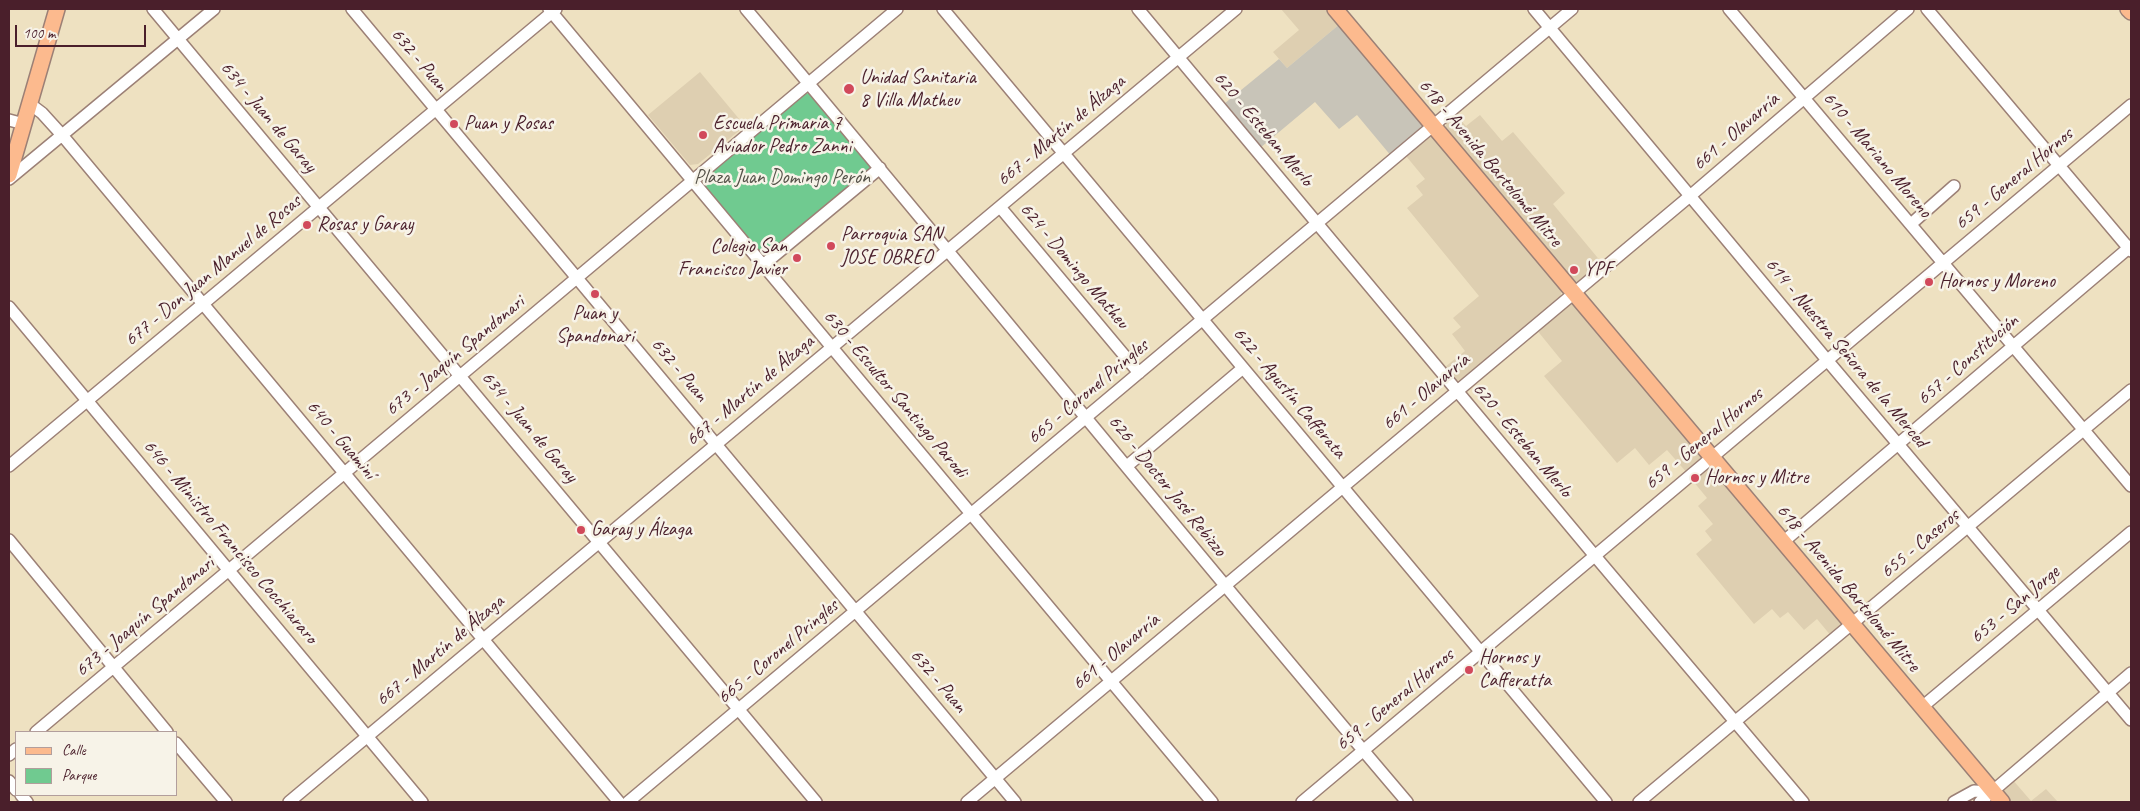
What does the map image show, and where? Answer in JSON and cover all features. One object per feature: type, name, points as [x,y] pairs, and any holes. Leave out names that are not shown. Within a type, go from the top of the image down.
[{"type":"main road","points":[[9,174],[57,9]]},
{"type":"main road","name":"618 - Avenida Bartolomé Mitre","points":[[1334,9],[1997,797]]},
{"type":"main road","points":[[2128,9],[2131,12]]},
{"type":"street","name":"634 - Juan de Garay","points":[[153,9],[816,802]]},
{"type":"street","points":[[9,179],[214,9]]},
{"type":"street","name":"632 - Puan","points":[[352,9],[1014,802]]},
{"type":"street","name":"626 - Doctor José Rebizzo","points":[[746,9],[1127,466],[1224,586],[1407,802]]},
{"type":"street","name":"673 - Joaquín Spandonari","points":[[37,731],[897,9]]},
{"type":"street","name":"622 - Agustín Cafferata","points":[[943,9],[1606,802]]},
{"type":"street","name":"620 - Esteban Merlo","points":[[1138,9],[1803,802]]},
{"type":"street","name":"667 - Martín de Álzaga","points":[[289,802],[1236,9]]},
{"type":"street","name":"614 - Nuestra Señora de la Merced","points":[[1534,9],[2131,720]]},
{"type":"street","name":"665 - Coronel Pringles","points":[[628,802],[1572,9]]},
{"type":"street","name":"610 - Mariano Moreno","points":[[1729,9],[2131,486]]},
{"type":"street","name":"661 - Olavarría","points":[[967,802],[1690,196],[1908,9]]},
{"type":"street","points":[[1927,9],[2130,248]]},
{"type":"street","name":"677 - Don Juan Manuel de Rosas","points":[[9,466],[552,10]]},
{"type":"street","name":"630 - Escultor Santiago Parodi","points":[[552,10],[692,181],[1212,802]]},
{"type":"street","name":"640 - Guaminí","points":[[30,104],[42,112],[62,135],[619,802]]},
{"type":"street","name":"659 - General Hornos","points":[[1302,802],[2131,105]]},
{"type":"street","points":[[9,120],[24,124]]},
{"type":"street","points":[[763,265],[880,168]]},
{"type":"street","points":[[1910,224],[1954,186]]},
{"type":"street","name":"624 - Domingo Matheu","points":[[1000,207],[1139,373]]},
{"type":"street","name":"657 - Constitución","points":[[1783,542],[2130,248]]},
{"type":"street","name":"646 - Ministro Francisco Cocchiararo","points":[[9,307],[422,802]]},
{"type":"street","points":[[1127,466],[1243,368]]},
{"type":"street","name":"655 - Caseros","points":[[1639,802],[1969,528],[2131,390]]},
{"type":"street","name":"653 - San Jorge","points":[[1922,707],[2131,532]]},
{"type":"street","points":[[9,540],[166,731]]},
{"type":"street","points":[[1980,802],[1997,797],[2131,673]]},
{"type":"street","points":[[178,745],[226,802]]},
{"type":"street","points":[[1954,802],[1974,791],[1997,797]]},
{"type":"shaded area","points":[[1281,9],[1329,9],[1341,23],[1287,68],[1273,52],[1299,30]]},
{"type":"shaded area","points":[[1341,23],[1425,127],[1392,157],[1357,115],[1339,129],[1315,102],[1260,148],[1224,104],[1279,59],[1287,68]]},
{"type":"shaded area","points":[[700,72],[745,126],[698,164],[690,165],[648,115]]},
{"type":"shaded area","points":[[1455,114],[1466,126],[1480,115],[1502,141],[1513,132],[1565,193],[1553,204],[1602,263],[1579,282],[1573,282],[1446,130],[1446,122]]},
{"type":"shaded area","points":[[1430,137],[1435,137],[1562,290],[1560,298],[1460,381],[1456,380],[1445,367],[1465,351],[1452,334],[1461,327],[1453,318],[1479,296],[1407,208],[1423,195],[1416,186],[1425,179],[1406,156]]},
{"type":"shaded area","points":[[1568,302],[1573,302],[1703,457],[1688,474],[1667,450],[1649,465],[1635,448],[1617,463],[1544,376],[1562,361],[1536,329]]},
{"type":"shaded area","points":[[1710,468],[1713,468],[1843,623],[1842,628],[1832,637],[1817,619],[1804,630],[1788,612],[1780,618],[1772,609],[1754,624],[1696,554],[1712,540],[1705,531],[1713,524],[1698,506],[1707,498],[1693,481]]},
{"type":"shaded area","points":[[2012,779],[2031,801],[2046,789],[2058,802],[2010,802],[2004,795],[2002,788]]},
{"type":"green space","name":"Plaza Juan Domingo Perón","points":[[809,93],[814,96],[869,162],[871,169],[764,260],[702,186],[703,178],[804,94]]},
{"type":"place","name":"Unidad Sanitaria 8 Villa Matheu","points":[[849,89]]},
{"type":"place","name":"Puan y Rosas","points":[[454,124]]},
{"type":"place","name":"Escuela Primaria 7 Aviador Pedro Zanni","points":[[703,135]]},
{"type":"place","name":"Rosas y Garay","points":[[307,225]]},
{"type":"place","name":"Parroquia SAN JOSE OBREO","points":[[831,246]]},
{"type":"place","name":"Colegio San Francisco Javier","points":[[797,258]]},
{"type":"place","name":"YPF","points":[[1574,270]]},
{"type":"place","name":"Hornos y Moreno","points":[[1929,282]]},
{"type":"place","name":"Puan y Spandonari","points":[[595,294]]},
{"type":"place","name":"Hornos y Mitre","points":[[1695,478]]},
{"type":"place","name":"Garay y Álzaga","points":[[581,530]]},
{"type":"place","name":"Hornos y Cafferatta","points":[[1469,670]]}]
